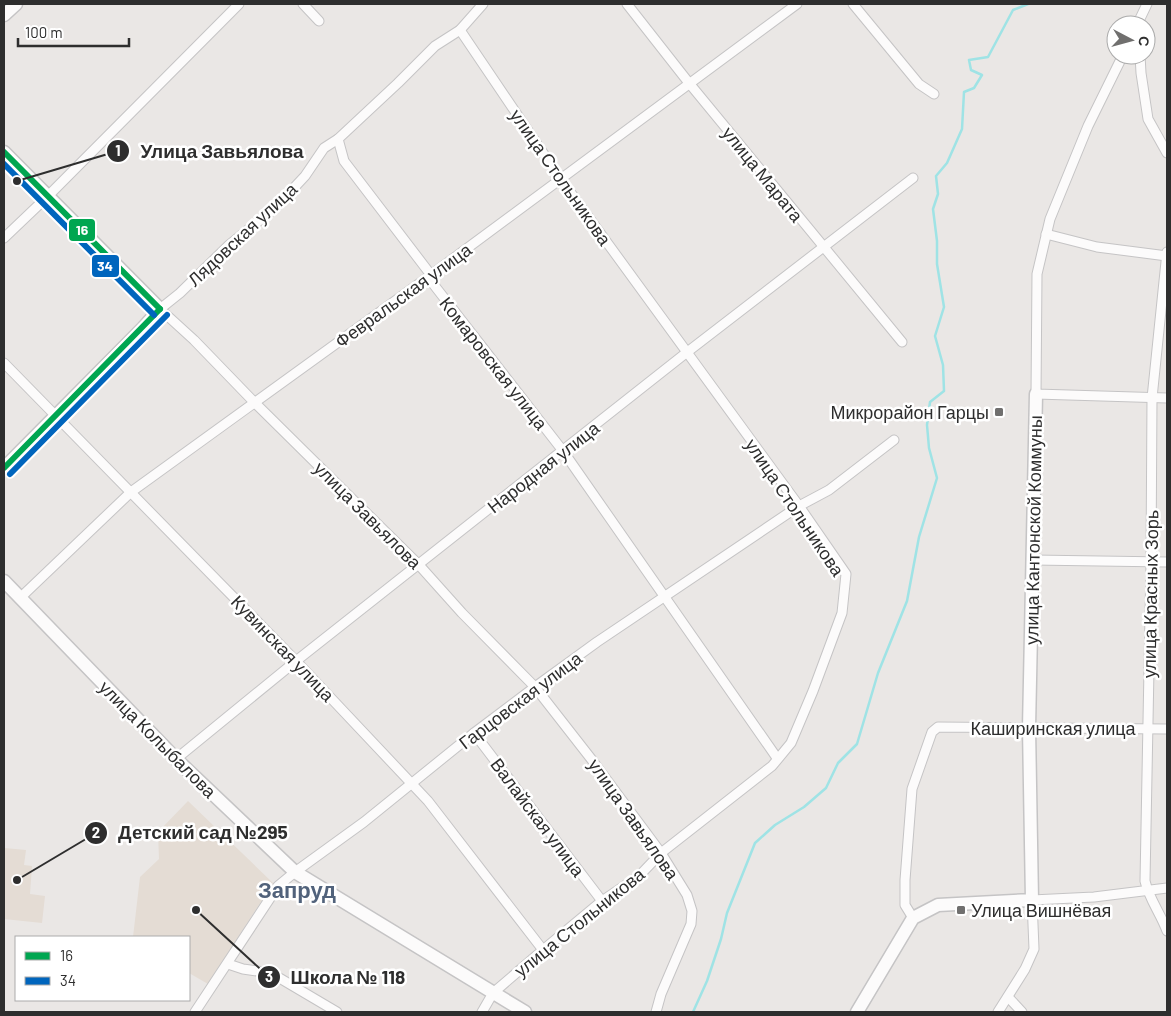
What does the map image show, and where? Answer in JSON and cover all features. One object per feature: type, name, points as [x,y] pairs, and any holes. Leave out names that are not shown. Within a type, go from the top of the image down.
[{"type":"street","points":[[4,15],[16,4]]},
{"type":"street","points":[[4,238],[239,4]]},
{"type":"street","points":[[303,4],[319,21]]},
{"type":"street","name":"Лядовская улица","points":[[4,468],[160,309],[228,245],[275,208],[305,176],[324,148],[338,139],[435,46],[460,30],[483,4]]},
{"type":"street","name":"улица Марата","points":[[626,4],[902,342]]},
{"type":"street","name":"Февральская улица","points":[[20,598],[131,492],[431,275],[797,4]]},
{"type":"street","points":[[853,4],[919,84],[934,94]]},
{"type":"street","name":"улица Стольникова","points":[[460,30],[560,178],[686,354],[799,506],[846,574],[842,613],[813,691],[791,743],[772,766],[661,853],[638,876],[602,901],[542,950],[493,993],[482,1012]]},
{"type":"street","name":"улица Кантонской Коммуны","points":[[998,1012],[1025,969],[1034,949],[1030,728],[1037,274],[1050,219],[1088,126],[1118,65]]},
{"type":"street","points":[[1141,65],[1148,119],[1167,153]]},
{"type":"street","name":"Комаровская улица","points":[[338,139],[344,162],[431,275],[434,286],[563,451],[777,758]]},
{"type":"street","name":"улица Завьялова","points":[[4,152],[47,197],[194,340],[419,565],[462,613],[535,687],[592,760],[661,853],[687,895],[692,911],[691,924],[664,987],[656,1012]]},
{"type":"street","name":"Народная улица","points":[[176,759],[296,661],[686,354],[914,178]]},
{"type":"street","points":[[1046,234],[1098,247],[1167,255]]},
{"type":"street","name":"улица Красных Зорь","points":[[1167,255],[1152,398],[1149,728],[1145,881],[1147,890],[1167,931]]},
{"type":"street","name":"Кувинская улица","points":[[4,363],[296,661],[412,783],[428,801],[542,950]]},
{"type":"street","points":[[1036,394],[1167,398]]},
{"type":"street","name":"Гарцовская улица","points":[[195,1012],[278,886],[295,872],[364,822],[474,733],[597,642],[799,506],[829,490],[894,440]]},
{"type":"street","points":[[1033,560],[1167,562]]},
{"type":"street","name":"улица Колыбалова","points":[[4,581],[176,759],[295,872],[525,1012]]},
{"type":"street","name":"Каширинская улица","points":[[913,918],[905,905],[905,880],[912,789],[932,732],[938,727],[1167,729]]},
{"type":"street","name":"Валайская улица","points":[[474,733],[602,901]]},
{"type":"street","points":[[857,1012],[913,918],[938,905],[1094,897],[1167,888]]},
{"type":"street","points":[[228,964],[243,969],[272,973],[336,1012]]},
{"type":"street","points":[[1008,997],[1022,1012]]},
{"type":"shaded area","points":[[188,801],[273,883],[208,984],[190,974],[190,936],[133,936],[140,877],[159,859],[158,832]]},
{"type":"shaded area","points":[[4,848],[26,850],[24,865],[32,866],[30,894],[45,896],[42,923],[4,919]]},
{"type":"waterway","points":[[693,1012],[707,981],[721,939],[727,913],[755,843],[775,825],[804,807],[826,788],[838,763],[857,744],[878,673],[907,601],[919,537],[937,478],[929,448],[927,425],[930,402],[944,391],[943,365],[935,336],[944,307],[937,264],[937,241],[933,209],[938,194],[936,176],[947,163],[962,129],[964,92],[974,88],[982,75],[971,70],[969,60],[988,57],[1013,10],[1028,4]]},
{"type":"transit line","name":"16","points":[[4,152],[160,309]]},
{"type":"transit line","name":"34","points":[[4,164],[154,315]]},
{"type":"transit line","name":"16","points":[[4,468],[160,309]]},
{"type":"transit line","name":"34","points":[[10,474],[167,315]]},
{"type":"place","name":"Улица Завьялова","points":[[17,181]]},
{"type":"place","name":"Микрорайон Гарцы","points":[[999,412]]},
{"type":"place","name":"Детский сад №295","points":[[17,880]]},
{"type":"place","name":"Школа № 118","points":[[196,910]]},
{"type":"place","name":"Улица Вишнёвая","points":[[961,910]]},
{"type":"district","name":"Запруд","points":[[297,889]]}]
